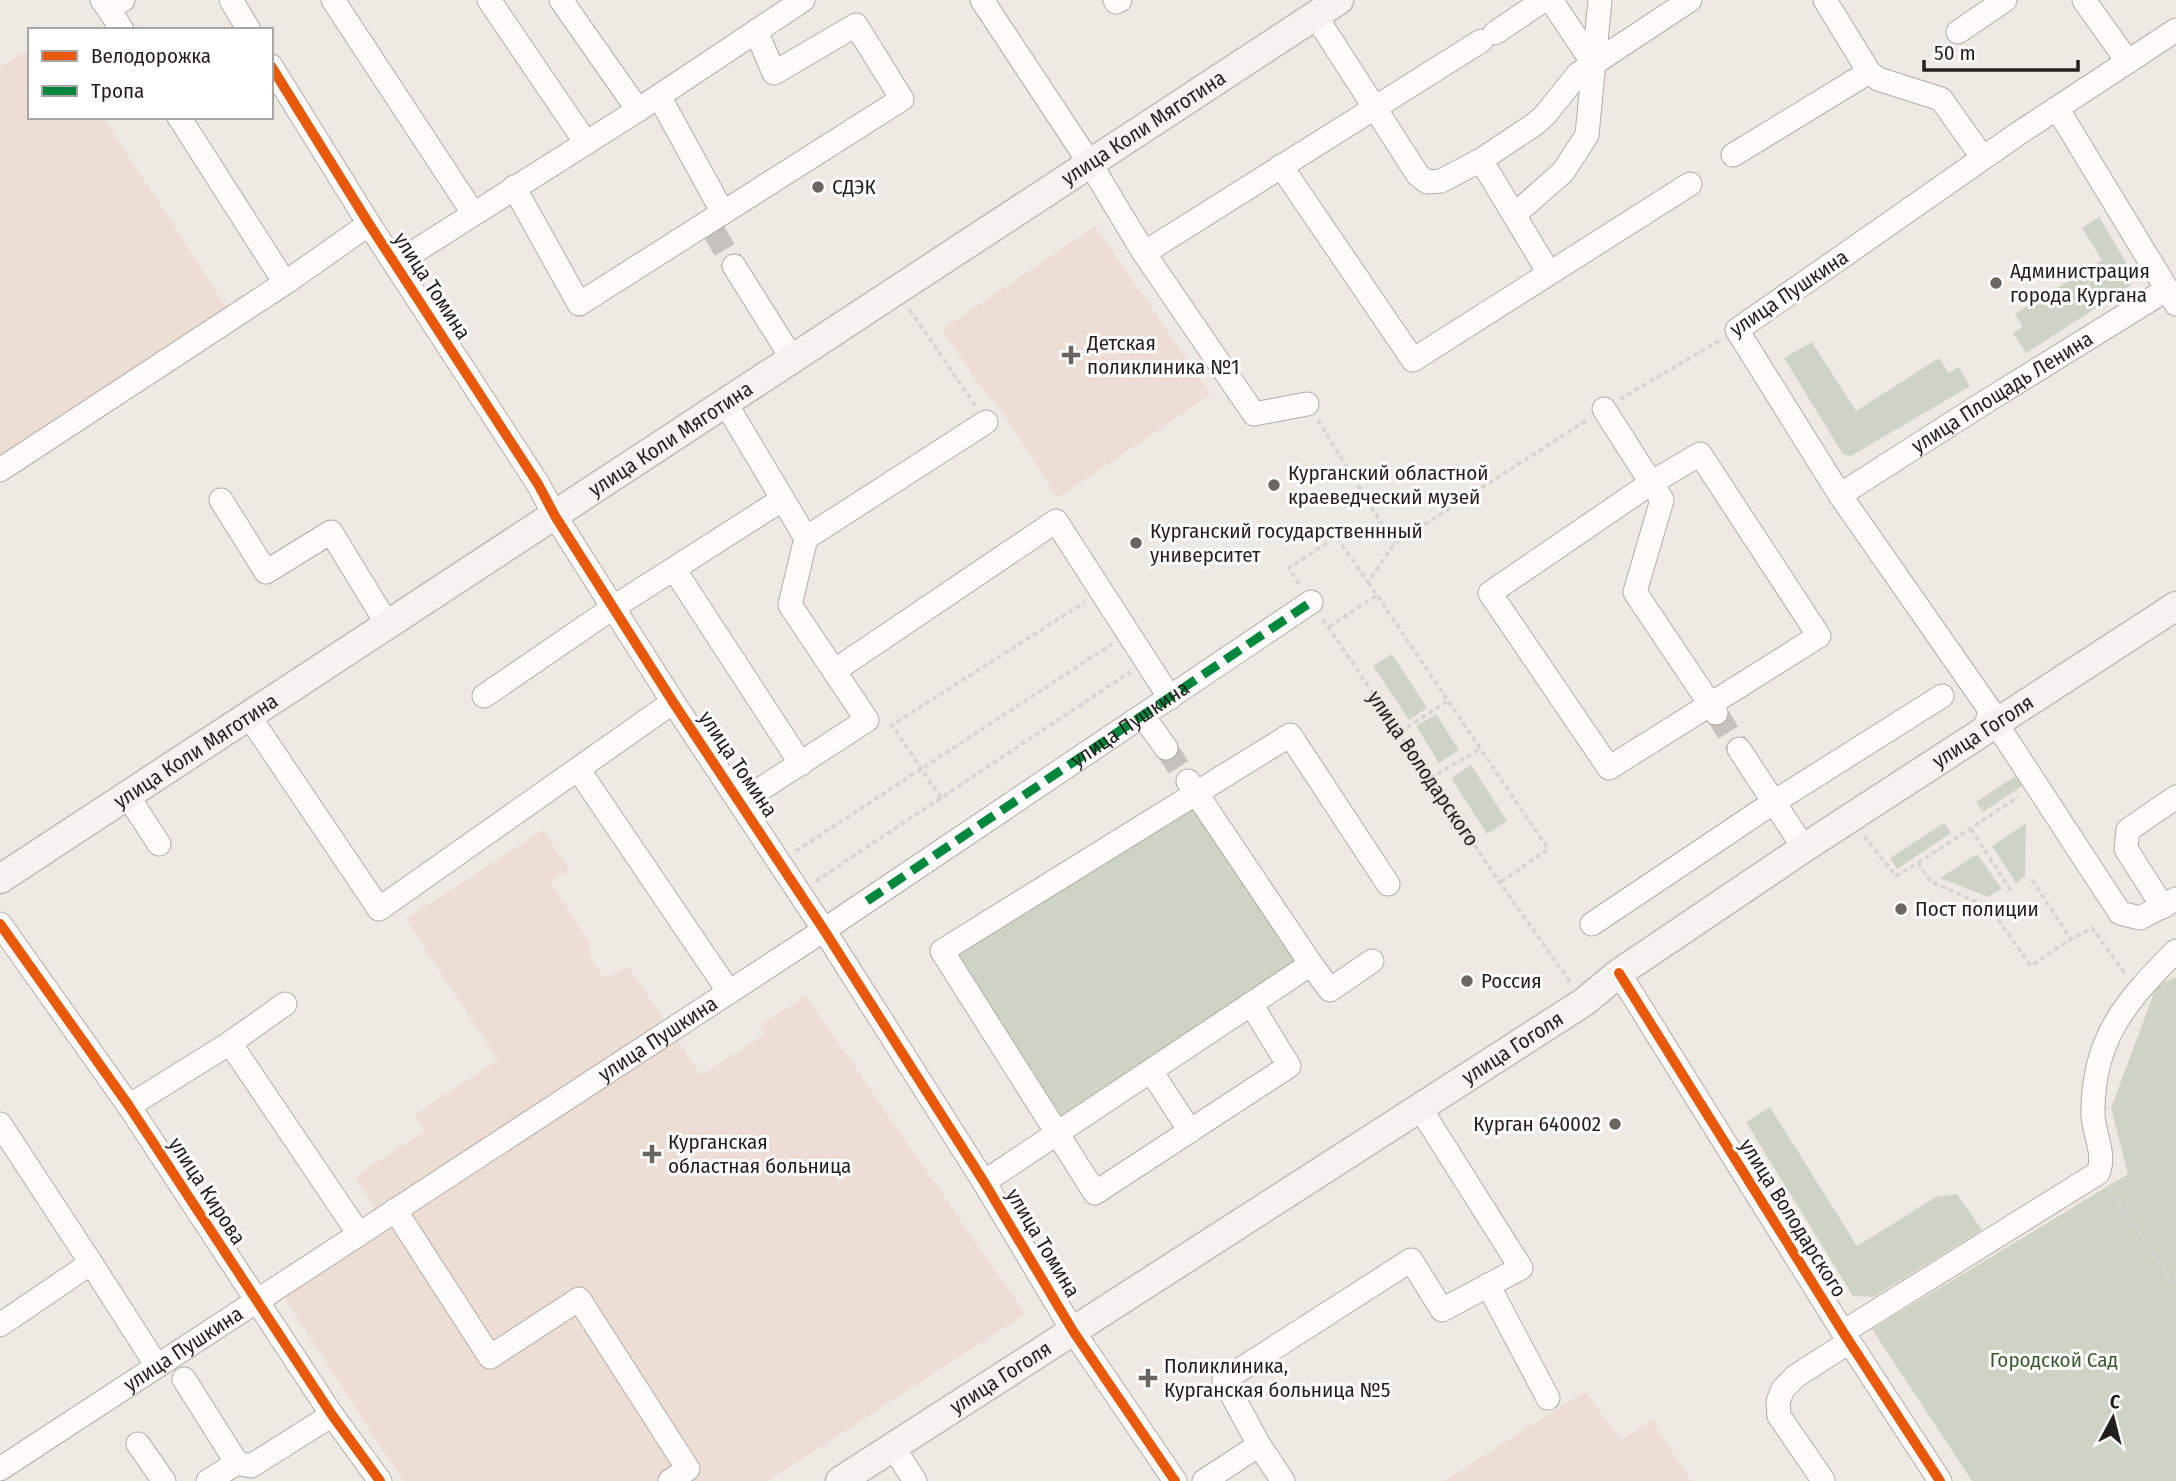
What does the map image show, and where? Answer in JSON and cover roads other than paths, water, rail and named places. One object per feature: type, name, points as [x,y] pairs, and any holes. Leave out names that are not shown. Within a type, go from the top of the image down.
[{"type":"main road","name":"улица Коли Мяготина","points":[[0,879],[389,627],[1339,0]]},
{"type":"main road","name":"улица Гоголя","points":[[841,1481],[1584,1002],[1619,972],[1804,848],[2176,606]]},
{"type":"street","points":[[231,0],[248,28]]},
{"type":"street","points":[[333,0],[473,213]]},
{"type":"street","points":[[489,0],[586,143]]},
{"type":"street","points":[[561,0],[638,110]]},
{"type":"street","points":[[982,0],[1091,165],[1144,253],[1254,414],[1307,404]]},
{"type":"street","points":[[1144,253],[1544,0]]},
{"type":"street","points":[[1551,0],[1593,63]]},
{"type":"street","points":[[1514,215],[1563,172],[1587,135],[1600,0]]},
{"type":"street","points":[[1315,15],[1418,175],[1427,182],[1441,181],[1480,160],[1535,124],[1545,116],[1578,74],[1690,0]]},
{"type":"street","points":[[1825,0],[1869,72],[1878,79],[1941,99],[1983,159]]},
{"type":"street","points":[[1958,32],[2006,0]]},
{"type":"street","points":[[2084,0],[2128,62]]},
{"type":"street","points":[[395,264],[638,110],[796,2]]},
{"type":"street","points":[[111,3],[121,28]]},
{"type":"street","points":[[514,187],[579,304],[715,221],[902,99],[856,25],[774,73],[756,31]]},
{"type":"street","name":"улица Пушкина","points":[[1840,495],[1737,330],[2019,133],[2176,30]]},
{"type":"street","name":"улица Томина","points":[[273,69],[369,224],[538,484],[555,516],[673,702],[824,930],[984,1182],[1073,1331],[1175,1481]]},
{"type":"street","points":[[1733,155],[1869,72]]},
{"type":"street","points":[[659,96],[715,221]]},
{"type":"street","points":[[2057,108],[2171,297]]},
{"type":"street","points":[[179,119],[285,283]]},
{"type":"street","points":[[1480,160],[1549,273]]},
{"type":"street","points":[[1281,166],[1413,360],[1690,184]]},
{"type":"street","points":[[0,470],[285,283],[369,224]]},
{"type":"street","points":[[734,266],[793,360]]},
{"type":"street","name":"улица Площадь Ленина","points":[[1840,495],[1982,404],[2171,297]]},
{"type":"street","points":[[726,404],[806,538]]},
{"type":"street","points":[[1604,409],[1662,500],[1635,592],[1712,708]]},
{"type":"street","points":[[741,802],[867,720],[790,605],[806,538],[986,422]]},
{"type":"street","points":[[1700,454],[1819,636],[1712,708],[1609,768],[1490,593],[1651,483],[1700,454]]},
{"type":"street","points":[[1840,495],[1990,710],[1991,726],[2120,913],[2140,918],[2170,903],[2126,849],[2128,830],[2176,797]]},
{"type":"street","points":[[484,696],[614,607],[783,499]]},
{"type":"street","points":[[221,500],[267,572],[331,532],[389,627]]},
{"type":"street","points":[[834,671],[1056,522],[1170,698]]},
{"type":"street","points":[[674,569],[800,764]]},
{"type":"street","name":"улица Пушкина","points":[[0,1469],[824,930],[1311,602]]},
{"type":"street","points":[[1592,923],[1942,695]]},
{"type":"street","points":[[249,716],[379,909],[673,702]]},
{"type":"street","points":[[1143,716],[1166,748]]},
{"type":"street","points":[[1251,1004],[1289,1066],[1095,1193],[942,951],[1191,787],[1290,735],[1388,884]]},
{"type":"street","points":[[1739,749],[1804,848]]},
{"type":"street","points":[[578,769],[729,992]]},
{"type":"street","points":[[1191,787],[1329,990],[1372,961]]},
{"type":"street","points":[[127,795],[159,844]]},
{"type":"street","name":"улица Кирова","points":[[0,924],[129,1106],[332,1415],[380,1481]]},
{"type":"street","points":[[1823,1479],[1779,1416],[1778,1402],[1783,1389],[1846,1337],[2098,1173],[2102,1162],[2093,1116],[2097,1067],[2110,1030],[2136,990],[2176,951]]},
{"type":"street","points":[[984,1182],[1311,964]]},
{"type":"street","name":"улица Володарского","points":[[1619,972],[1690,1091],[1940,1481]]},
{"type":"street","points":[[129,1106],[230,1043],[285,1004]]},
{"type":"street","points":[[230,1043],[359,1234]]},
{"type":"street","points":[[1151,1071],[1190,1131]]},
{"type":"street","points":[[1283,1481],[1259,1445],[1224,1380],[1411,1260],[1442,1310],[1521,1268],[1420,1108]]},
{"type":"street","points":[[0,1124],[157,1366]]},
{"type":"street","points":[[389,1214],[490,1357],[579,1299],[688,1469],[670,1481]]},
{"type":"street","points":[[0,1325],[91,1263]]},
{"type":"street","points":[[1488,1285],[1548,1398]]},
{"type":"street","points":[[184,1379],[237,1463]]},
{"type":"street","points":[[208,1481],[237,1463],[251,1466],[332,1415]]},
{"type":"street","points":[[138,1444],[164,1481]]},
{"type":"street","points":[[1204,1481],[1259,1445]]},
{"type":"street","points":[[893,1447],[915,1481]]},
{"type":"tunnel","points":[[713,230],[734,266]]},
{"type":"tunnel","points":[[1716,713],[1739,749]]},
{"type":"tunnel","points":[[1166,748],[1190,785]]},
{"type":"place","name":"СДЭК","points":[[818,187]]},
{"type":"place","name":"Администрация города Кургана","points":[[1996,283]]},
{"type":"place","name":"Детская поликлиника №1","points":[[1071,355]]},
{"type":"place","name":"Курганский областной краеведческий музей","points":[[1274,485]]},
{"type":"place","name":"Курганский государственнный университет","points":[[1136,543]]},
{"type":"place","name":"Пост полиции","points":[[1901,909]]},
{"type":"place","name":"Россия","points":[[1467,981]]},
{"type":"place","name":"Курган 640002","points":[[1615,1124]]},
{"type":"place","name":"Курганская областная больница","points":[[652,1154]]},
{"type":"place","name":"Поликлиника, Курганская больница №5","points":[[1148,1378]]},
{"type":"park label","name":"Городской Сад","points":[[2054,1360]]}]
